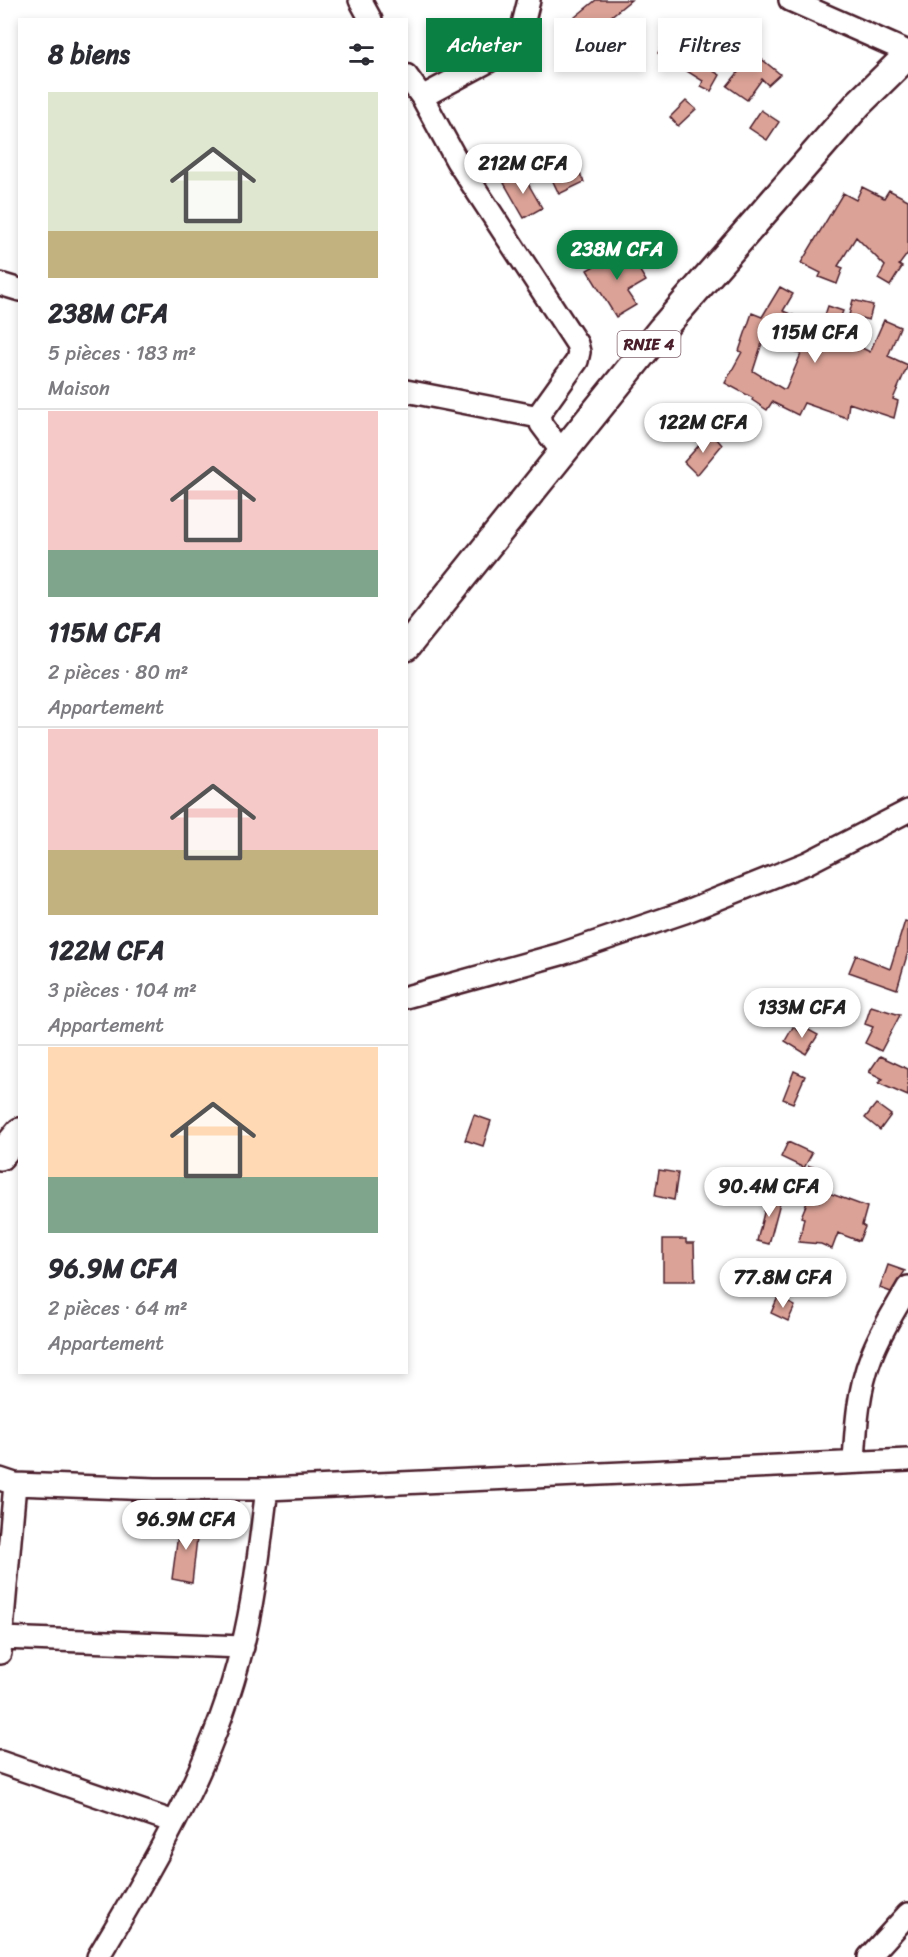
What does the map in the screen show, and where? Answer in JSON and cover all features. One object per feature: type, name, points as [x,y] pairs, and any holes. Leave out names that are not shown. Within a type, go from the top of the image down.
[{"type":"main road","name":"RNIE 4","points":[[408,644],[669,320],[859,103],[908,53]]},
{"type":"main road","points":[[0,1156],[18,1134]]},
{"type":"street","points":[[360,0],[370,18]]},
{"type":"street","points":[[422,97],[489,61],[522,28],[529,0]]},
{"type":"street","points":[[790,0],[908,53]]},
{"type":"street","points":[[408,78],[422,97],[457,161],[577,344],[579,352],[577,361],[540,411],[539,417],[541,424],[562,452]]},
{"type":"street","points":[[0,284],[18,289]]},
{"type":"street","points":[[408,391],[539,417]]},
{"type":"street","points":[[408,996],[561,954],[685,912],[807,863],[908,811]]},
{"type":"street","points":[[854,1461],[864,1377],[879,1340],[908,1287]]},
{"type":"street","points":[[243,1647],[1,1646],[8,1481],[155,1489],[267,1489],[908,1460]]},
{"type":"street","points":[[98,1957],[148,1874],[200,1772],[224,1707],[243,1647],[267,1489]]},
{"type":"street","points":[[0,1762],[174,1822]]},
{"type":"street","points":[[869,1957],[908,1914]]},
{"type":"building","points":[[596,0],[631,0],[609,18],[574,18]]},
{"type":"building","points":[[762,59],[780,74],[768,85],[762,79],[747,100],[727,86],[738,72],[762,72]]},
{"type":"building","points":[[689,72],[715,72],[720,75],[711,91],[701,86],[703,81]]},
{"type":"building","points":[[686,101],[696,109],[678,126],[670,117]]},
{"type":"building","points":[[761,110],[779,122],[767,140],[749,128]]},
{"type":"building","points":[[572,158],[584,182],[559,194],[548,171]]},
{"type":"building","points":[[522,173],[542,208],[524,218],[504,183]]},
{"type":"building","points":[[862,187],[884,198],[889,190],[908,200],[908,253],[899,265],[902,267],[890,286],[878,279],[885,266],[856,237],[838,266],[843,268],[837,284],[819,277],[821,273],[801,263],[843,193],[856,200]]},
{"type":"building","points":[[626,248],[646,281],[627,292],[636,305],[616,317],[587,270]]},
{"type":"building","points":[[780,287],[793,294],[783,311],[821,327],[828,306],[843,311],[834,334],[870,352],[884,320],[900,327],[888,356],[908,365],[893,399],[898,401],[894,418],[849,403],[847,418],[804,403],[798,415],[772,402],[767,410],[752,400],[753,398],[725,383],[742,352],[739,351],[752,313],[762,317]],"holes":[[[762,343],[801,354],[786,389],[753,371]]]},
{"type":"building","points":[[853,300],[873,305],[869,320],[849,315]]},
{"type":"building","points":[[711,432],[722,445],[697,475],[684,462]]},
{"type":"building","points":[[905,921],[908,922],[908,952],[897,989],[849,972],[856,955],[890,969]]},
{"type":"building","points":[[871,1006],[900,1015],[881,1051],[865,1043],[873,1027],[865,1024]]},
{"type":"building","points":[[793,1027],[802,1033],[805,1028],[818,1035],[806,1054],[785,1041]]},
{"type":"building","points":[[880,1056],[908,1069],[908,1096],[878,1083],[883,1079],[869,1072]]},
{"type":"building","points":[[794,1071],[805,1076],[793,1103],[783,1099]]},
{"type":"building","points":[[876,1104],[891,1115],[880,1130],[865,1118]]},
{"type":"building","points":[[474,1115],[491,1121],[483,1146],[465,1140]]},
{"type":"building","points":[[788,1142],[812,1153],[804,1168],[781,1157]]},
{"type":"building","points":[[809,1166],[822,1169],[818,1189],[867,1207],[862,1225],[865,1227],[859,1241],[838,1233],[832,1249],[821,1244],[799,1242],[804,1218],[801,1217],[812,1190],[805,1189]]},
{"type":"building","points":[[659,1170],[678,1173],[674,1200],[655,1196]]},
{"type":"building","points":[[769,1192],[782,1195],[769,1244],[757,1241]]},
{"type":"building","points":[[663,1239],[686,1239],[686,1243],[694,1243],[695,1281],[663,1281]]},
{"type":"building","points":[[888,1265],[905,1271],[891,1292],[880,1288]]},
{"type":"building","points":[[778,1297],[795,1306],[788,1321],[771,1313]]},
{"type":"building","points":[[180,1519],[199,1520],[192,1583],[172,1579]]}]
